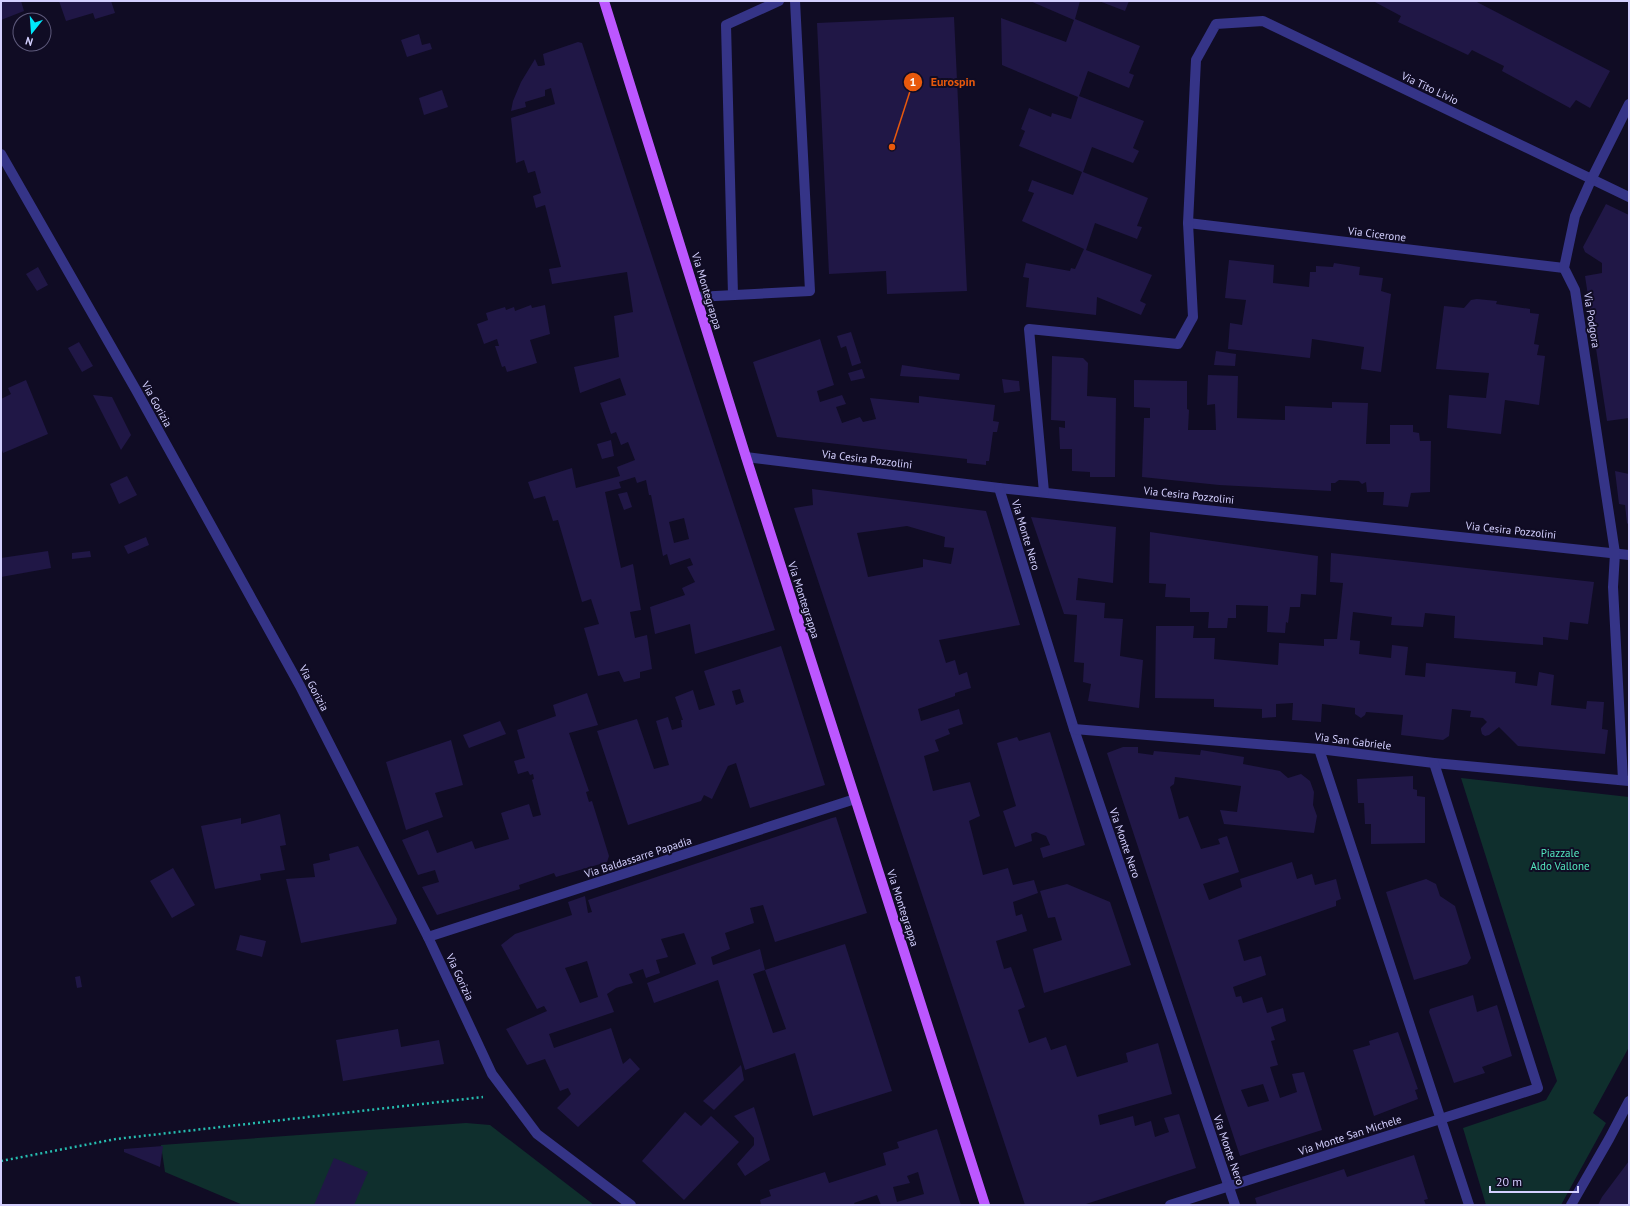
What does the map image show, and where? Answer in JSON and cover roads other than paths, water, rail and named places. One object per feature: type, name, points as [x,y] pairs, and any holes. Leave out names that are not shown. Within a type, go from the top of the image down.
[{"type":"main road","name":"Via Montegrappa","points":[[604,1],[746,457],[985,1205]]},
{"type":"street","points":[[733,295],[726,25],[779,1]]},
{"type":"street","points":[[696,297],[810,291],[795,1]]},
{"type":"street","name":"Via Tito Livio","points":[[1188,223],[1196,60],[1216,24],[1262,22],[1592,178],[1629,197]]},
{"type":"street","points":[[1564,268],[1575,216],[1629,104]]},
{"type":"street","name":"Via Gorizia","points":[[1,154],[136,390],[300,686],[428,937],[492,1074],[537,1134],[631,1205]]},
{"type":"street","points":[[1044,492],[1029,328],[1178,344],[1193,317],[1188,223]]},
{"type":"street","name":"Via Cicerone","points":[[1188,223],[1564,268]]},
{"type":"street","name":"Via Podgora","points":[[1564,268],[1575,290],[1615,553],[1613,586],[1626,780]]},
{"type":"street","name":"Via Cesira Pozzolini","points":[[746,457],[998,488],[1629,555]]},
{"type":"street","name":"Via Monte Nero","points":[[998,488],[1074,729],[1235,1205]]},
{"type":"street","name":"Via San Gabriele","points":[[1074,729],[1319,749],[1434,763],[1626,780]]},
{"type":"street","points":[[1319,749],[1469,1205]]},
{"type":"street","name":"Via Monte San Michele","points":[[1170,1205],[1538,1088],[1434,763]]},
{"type":"street","name":"Via Baldassarre Papadia","points":[[428,937],[855,799]]},
{"type":"street","points":[[1571,1205],[1610,1139],[1629,1101]]},
{"type":"place","name":"Eurospin","points":[[892,147]]},
{"type":"park label","name":"Piazzale Aldo Vallone","points":[[1560,859]]}]
